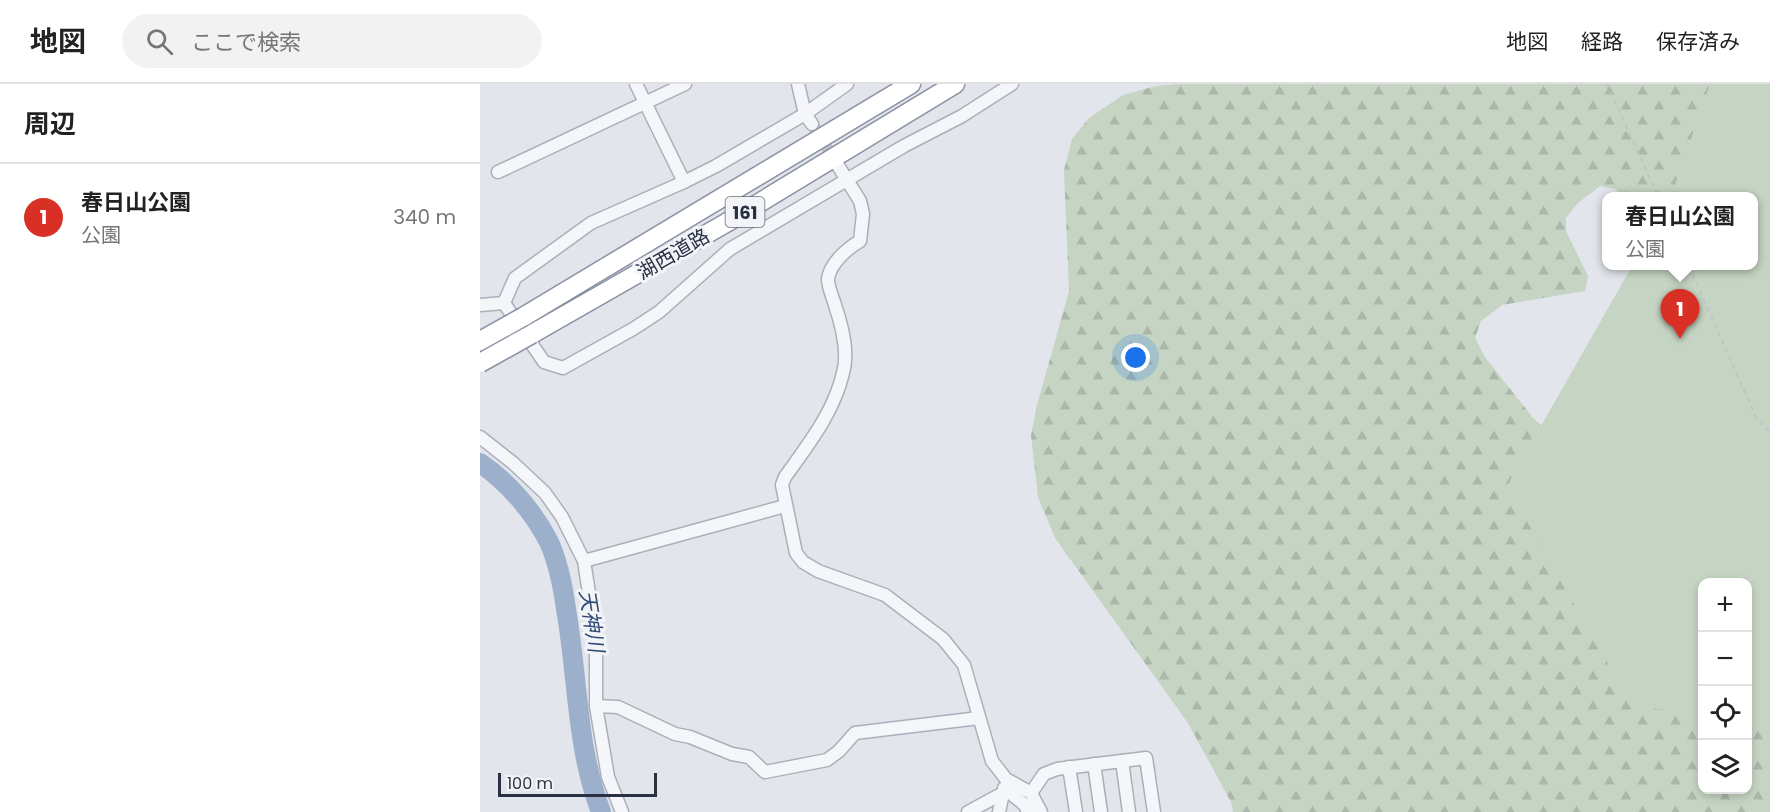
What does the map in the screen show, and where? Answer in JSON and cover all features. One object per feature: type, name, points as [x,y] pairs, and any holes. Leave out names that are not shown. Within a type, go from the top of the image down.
[{"type":"highway","name":"湖西道路","points":[[480,341],[911,84]]},
{"type":"highway","name":"湖西道路","points":[[480,363],[726,223],[955,84]]},
{"type":"street","points":[[636,84],[684,182]]},
{"type":"street","points":[[498,172],[686,84]]},
{"type":"street","points":[[798,84],[808,119]]},
{"type":"street","points":[[504,303],[515,278],[591,223],[684,182],[808,119],[847,84]]},
{"type":"street","points":[[504,303],[544,362],[563,368],[659,312],[730,249],[820,197],[846,179],[962,116],[1012,84]]},
{"type":"street","points":[[837,164],[860,201],[863,214],[860,241],[847,248],[832,269],[828,279],[840,319],[844,345],[844,371],[836,395],[818,429],[785,477],[782,485],[796,553],[803,562],[818,572],[885,595],[943,639],[964,665],[992,761],[1004,787],[1024,805],[1028,812]]},
{"type":"street","points":[[480,305],[504,303]]},
{"type":"street","points":[[480,437],[513,463],[545,493],[562,517],[584,561],[596,639],[596,706],[608,777],[622,812]]},
{"type":"street","points":[[584,561],[785,506]]},
{"type":"street","points":[[596,706],[618,707],[675,734],[690,737],[732,754],[748,757],[765,772],[826,760],[839,751],[855,733],[979,718]]},
{"type":"street","points":[[1031,793],[1044,774],[1057,769],[1146,758],[1154,812]]},
{"type":"street","points":[[1122,760],[1129,812]]},
{"type":"street","points":[[1094,764],[1101,812]]},
{"type":"street","points":[[1069,768],[1076,812]]},
{"type":"street","points":[[999,812],[1004,787]]},
{"type":"street","points":[[968,812],[1004,787],[1031,793],[1041,812]]},
{"type":"path","points":[[1607,84],[1656,192]]},
{"type":"path","points":[[1691,270],[1755,415],[1770,432]]},
{"type":"green space","points":[[1176,84],[1770,84],[1758,220],[1758,192],[1618,192],[1615,189],[1600,186],[1578,203],[1566,218],[1566,231],[1588,276],[1585,291],[1502,305],[1481,321],[1475,338],[1485,357],[1533,418],[1612,487],[1698,648],[1698,794],[1752,794],[1752,656],[1770,656],[1770,812],[1233,812],[1231,802],[1188,723],[1055,538],[1038,497],[1031,435],[1037,405],[1069,291],[1064,170],[1072,139],[1089,118],[1123,95],[1156,86]]},
{"type":"green space","points":[[1710,84],[1770,84],[1770,722],[1752,720],[1752,578],[1698,578],[1698,714],[1632,706],[1507,486],[1630,270],[1758,270],[1758,192],[1672,192]]},
{"type":"waterway","name":"天神川","points":[[480,463],[510,488],[528,508],[543,530],[555,558],[570,634],[582,737],[601,812]]},
{"type":"tunnel","points":[[812,124],[837,164]]},
{"type":"place","name":"春日山公園","points":[[1680,339]]}]
